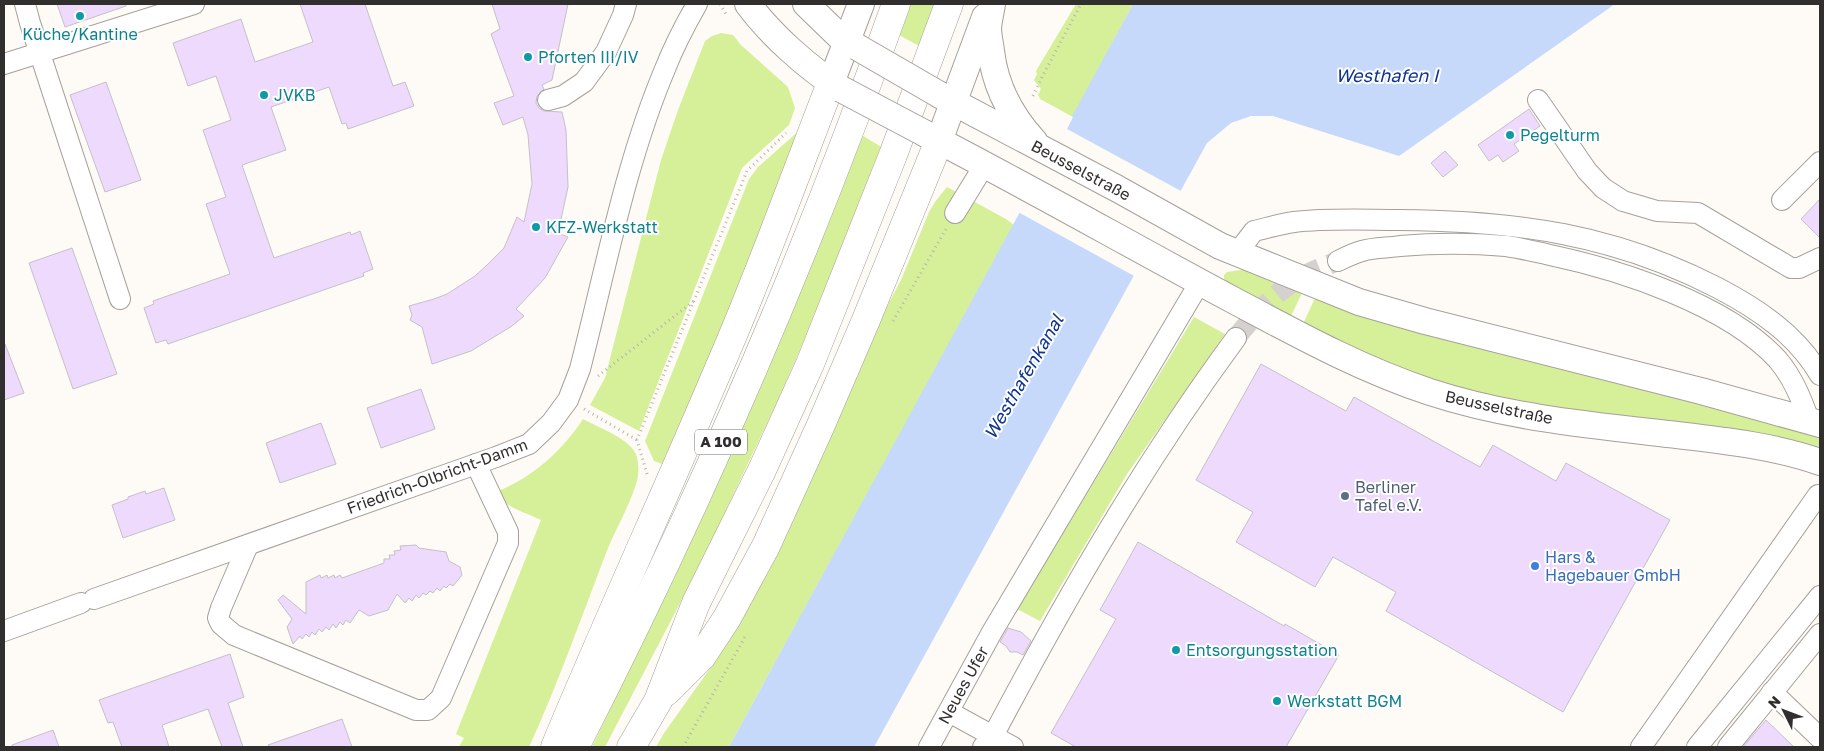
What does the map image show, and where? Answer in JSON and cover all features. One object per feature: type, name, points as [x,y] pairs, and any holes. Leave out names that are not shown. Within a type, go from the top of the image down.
[{"type":"highway","name":"A 100","points":[[575,747],[628,643],[764,345],[896,4]]},
{"type":"highway","name":"A 100","points":[[631,747],[658,701],[696,603],[762,470],[810,364],[894,155],[949,4]]},
{"type":"highway","points":[[555,747],[738,324],[796,179],[836,86]]},
{"type":"highway","points":[[658,701],[702,656],[727,618],[766,546],[866,320],[932,137]]},
{"type":"main road","name":"Beusselstraße","points":[[748,4],[756,15],[801,60],[836,86],[1024,185],[1155,258],[1335,354],[1430,392],[1488,407],[1558,420],[1730,442],[1804,456],[1820,462]]},
{"type":"main road","name":"Beusselstraße","points":[[806,4],[852,44],[947,99],[1116,188],[1228,250],[1341,295],[1378,307],[1815,422]]},
{"type":"main road","points":[[836,86],[852,44],[861,4]]},
{"type":"main road","points":[[932,137],[947,99],[991,4]]},
{"type":"main road","points":[[991,4],[988,29],[992,64],[997,84],[1012,113],[1023,129],[1043,150]]},
{"type":"main road","points":[[1200,282],[1228,250]]},
{"type":"street","points":[[26,4],[120,299]]},
{"type":"street","points":[[4,64],[194,4]]},
{"type":"street","points":[[548,100],[562,96],[584,82],[606,52],[626,4]]},
{"type":"street","name":"Friedrich-Olbricht-Damm","points":[[4,631],[529,444],[551,423],[568,400],[580,369],[622,200],[646,118],[671,54],[697,4]]},
{"type":"street","points":[[1538,100],[1587,171],[1603,188],[1623,202],[1657,211],[1698,213],[1791,268],[1799,268],[1820,258]]},
{"type":"street","points":[[1782,200],[1820,162]]},
{"type":"street","points":[[955,213],[984,164]]},
{"type":"street","points":[[1228,250],[1254,231],[1293,222],[1335,220],[1462,221],[1532,228],[1582,237],[1660,262],[1732,296],[1760,313],[1785,332],[1805,353],[1820,375]]},
{"type":"street","points":[[1338,261],[1363,250],[1415,245],[1470,244],[1508,246],[1587,263],[1629,276],[1695,303],[1729,322],[1755,340],[1777,360],[1795,384],[1815,422]]},
{"type":"street","name":"Neues Ufer","points":[[929,747],[998,623],[1200,282]]},
{"type":"street","points":[[988,742],[1040,647],[1117,514],[1162,442],[1236,338]]},
{"type":"street","points":[[248,544],[221,608],[218,618],[221,624],[234,635],[416,710],[428,710],[441,698],[508,543],[508,532],[476,464]]},
{"type":"street","points":[[1641,747],[1818,495]]},
{"type":"street","points":[[1697,747],[1820,596]]},
{"type":"street","points":[[1728,747],[1820,634]]},
{"type":"street","points":[[1772,692],[1820,738]]},
{"type":"street","points":[[949,712],[988,742],[1013,747]]},
{"type":"path","points":[[1033,96],[1081,4]]},
{"type":"path","points":[[648,476],[637,440],[746,171],[793,127]]},
{"type":"path","points":[[637,440],[568,400],[695,300]]},
{"type":"path","points":[[684,747],[746,635]]},
{"type":"green space","points":[[908,4],[936,4],[921,47],[897,34]]},
{"type":"green space","points":[[1076,4],[1133,4],[1073,117],[1040,99],[1038,95],[1041,89],[1034,80],[1037,74],[1036,71]]},
{"type":"green space","points":[[721,33],[733,35],[741,45],[788,87],[795,108],[789,125],[742,168],[639,431],[590,405],[605,378],[661,160],[678,110],[705,41]]},
{"type":"green space","points":[[801,129],[737,293],[662,464],[654,461],[645,441],[749,179],[758,167]]},
{"type":"green space","points":[[860,134],[883,148],[814,318],[777,402],[702,561],[605,747],[592,747],[652,622]]},
{"type":"green space","points":[[947,187],[1014,225],[729,747],[656,747],[714,663],[871,336],[901,280],[929,212]]},
{"type":"green space","points":[[1250,270],[1302,293],[1290,318],[1226,283],[1224,275],[1227,272]]},
{"type":"green space","points":[[1315,298],[1820,435],[1820,447],[1750,434],[1539,406],[1478,393],[1389,363],[1302,326]]},
{"type":"green space","points":[[1194,317],[1225,334],[1127,474],[1040,621],[1017,609]]},
{"type":"green space","points":[[583,419],[622,439],[634,451],[637,457],[638,471],[633,493],[606,553],[560,675],[529,747],[459,747],[464,738],[456,734],[541,520],[510,506],[496,492],[522,479],[545,462],[566,442]]},
{"type":"water","points":[[1133,4],[1615,4],[1399,156],[1273,116],[1251,116],[1231,123],[1207,143],[874,747],[729,747]]},
{"type":"pier","points":[[1071,116],[1073,117],[1067,129],[1181,191],[1185,187],[1136,277],[1018,212]]},
{"type":"building","name":"Küche/Kantine","points":[[57,4],[126,4],[126,6],[65,27]]},
{"type":"building","points":[[300,4],[365,4],[393,86],[405,82],[414,106],[348,129],[346,123],[342,124],[329,87],[271,107],[286,150],[242,165],[274,258],[350,232],[351,235],[360,231],[373,269],[363,273],[364,276],[168,344],[166,340],[156,343],[144,308],[154,304],[153,301],[230,274],[206,204],[226,197],[203,130],[231,120],[216,76],[188,86],[173,43],[241,19],[255,62],[313,42]]},
{"type":"building","name":"KFZ-Werkstatt","points":[[492,4],[568,4],[552,80],[542,85],[544,89],[537,96],[536,103],[544,111],[562,112],[566,130],[568,187],[558,233],[568,237],[545,278],[516,309],[524,316],[512,326],[471,351],[432,364],[422,327],[410,320],[412,315],[409,306],[447,294],[475,276],[488,264],[504,248],[517,217],[524,222],[532,184],[528,135],[523,117],[503,125],[494,103],[514,96],[491,34],[500,29]]},
{"type":"building","points":[[106,82],[141,180],[105,192],[70,95]]},
{"type":"building","name":"Pegelturm","points":[[1529,109],[1540,126],[1514,144],[1519,151],[1503,162],[1498,155],[1489,161],[1478,145]]},
{"type":"building","points":[[1445,151],[1458,165],[1443,177],[1431,163]]},
{"type":"building","points":[[1820,199],[1820,238],[1801,219]]},
{"type":"building","points":[[72,248],[117,374],[73,389],[29,263]]},
{"type":"building","points":[[4,344],[24,393],[4,400]]},
{"type":"building","points":[[1261,364],[1346,411],[1354,397],[1480,467],[1493,445],[1556,481],[1566,463],[1670,520],[1563,712],[1386,611],[1396,592],[1333,557],[1315,587],[1236,542],[1253,512],[1196,480]]},
{"type":"building","points":[[421,389],[435,429],[381,448],[367,408]]},
{"type":"building","points":[[321,423],[336,464],[280,483],[266,443]]},
{"type":"building","points":[[164,488],[175,520],[123,538],[112,505],[145,491],[146,494]]},
{"type":"building","name":"Entsorgungsstation","points":[[1138,542],[1284,626],[1285,624],[1339,655],[1286,747],[1076,747],[1051,733],[1116,619],[1100,610]]},
{"type":"building","points":[[416,545],[419,548],[446,552],[449,561],[460,567],[462,575],[453,586],[450,584],[446,588],[444,586],[440,591],[437,588],[433,593],[430,591],[426,595],[423,593],[419,598],[416,595],[412,601],[409,598],[405,603],[397,594],[388,610],[369,616],[359,610],[350,623],[346,620],[343,625],[340,622],[336,628],[333,624],[329,630],[326,627],[322,632],[319,629],[315,635],[312,632],[309,637],[306,634],[302,639],[300,636],[293,644],[287,627],[292,619],[278,600],[283,595],[306,614],[306,582],[320,575],[321,578],[327,575],[328,578],[334,575],[335,578],[340,575],[342,578],[384,563],[384,559],[390,559],[389,555],[395,555],[394,551],[401,550],[400,546]]},
{"type":"building","points":[[1008,628],[1021,632],[1031,641],[1023,655],[1017,652],[1010,652],[1000,642]]},
{"type":"building","points":[[230,654],[244,697],[228,703],[243,747],[222,747],[208,709],[162,725],[169,747],[122,747],[113,722],[108,723],[99,700]]},
{"type":"building","points":[[342,719],[352,747],[269,747],[268,745]]},
{"type":"building","points":[[1766,720],[1794,747],[1743,747]]},
{"type":"building","points":[[53,730],[59,747],[12,747],[12,745]]},
{"type":"tunnel","points":[[1236,338],[1258,312],[1283,289],[1315,270],[1338,261]]},
{"type":"place","name":"Küche/Kantine","points":[[80,16]]},
{"type":"place","name":"Pforten III/IV","points":[[528,57]]},
{"type":"place","name":"JVKB","points":[[264,95]]},
{"type":"place","name":"Pegelturm","points":[[1510,135]]},
{"type":"place","name":"KFZ-Werkstatt","points":[[536,227]]},
{"type":"place","name":"Berliner Tafel e.V.","points":[[1345,496]]},
{"type":"place","name":"Hars & Hagebauer GmbH","points":[[1535,566]]},
{"type":"place","name":"Entsorgungsstation","points":[[1176,650]]},
{"type":"place","name":"Werkstatt BGM","points":[[1277,701]]},
{"type":"water label","name":"Westhafen I","points":[[1387,76]]},
{"type":"water label","name":"Westhafenkanal","points":[[1024,377]]}]
